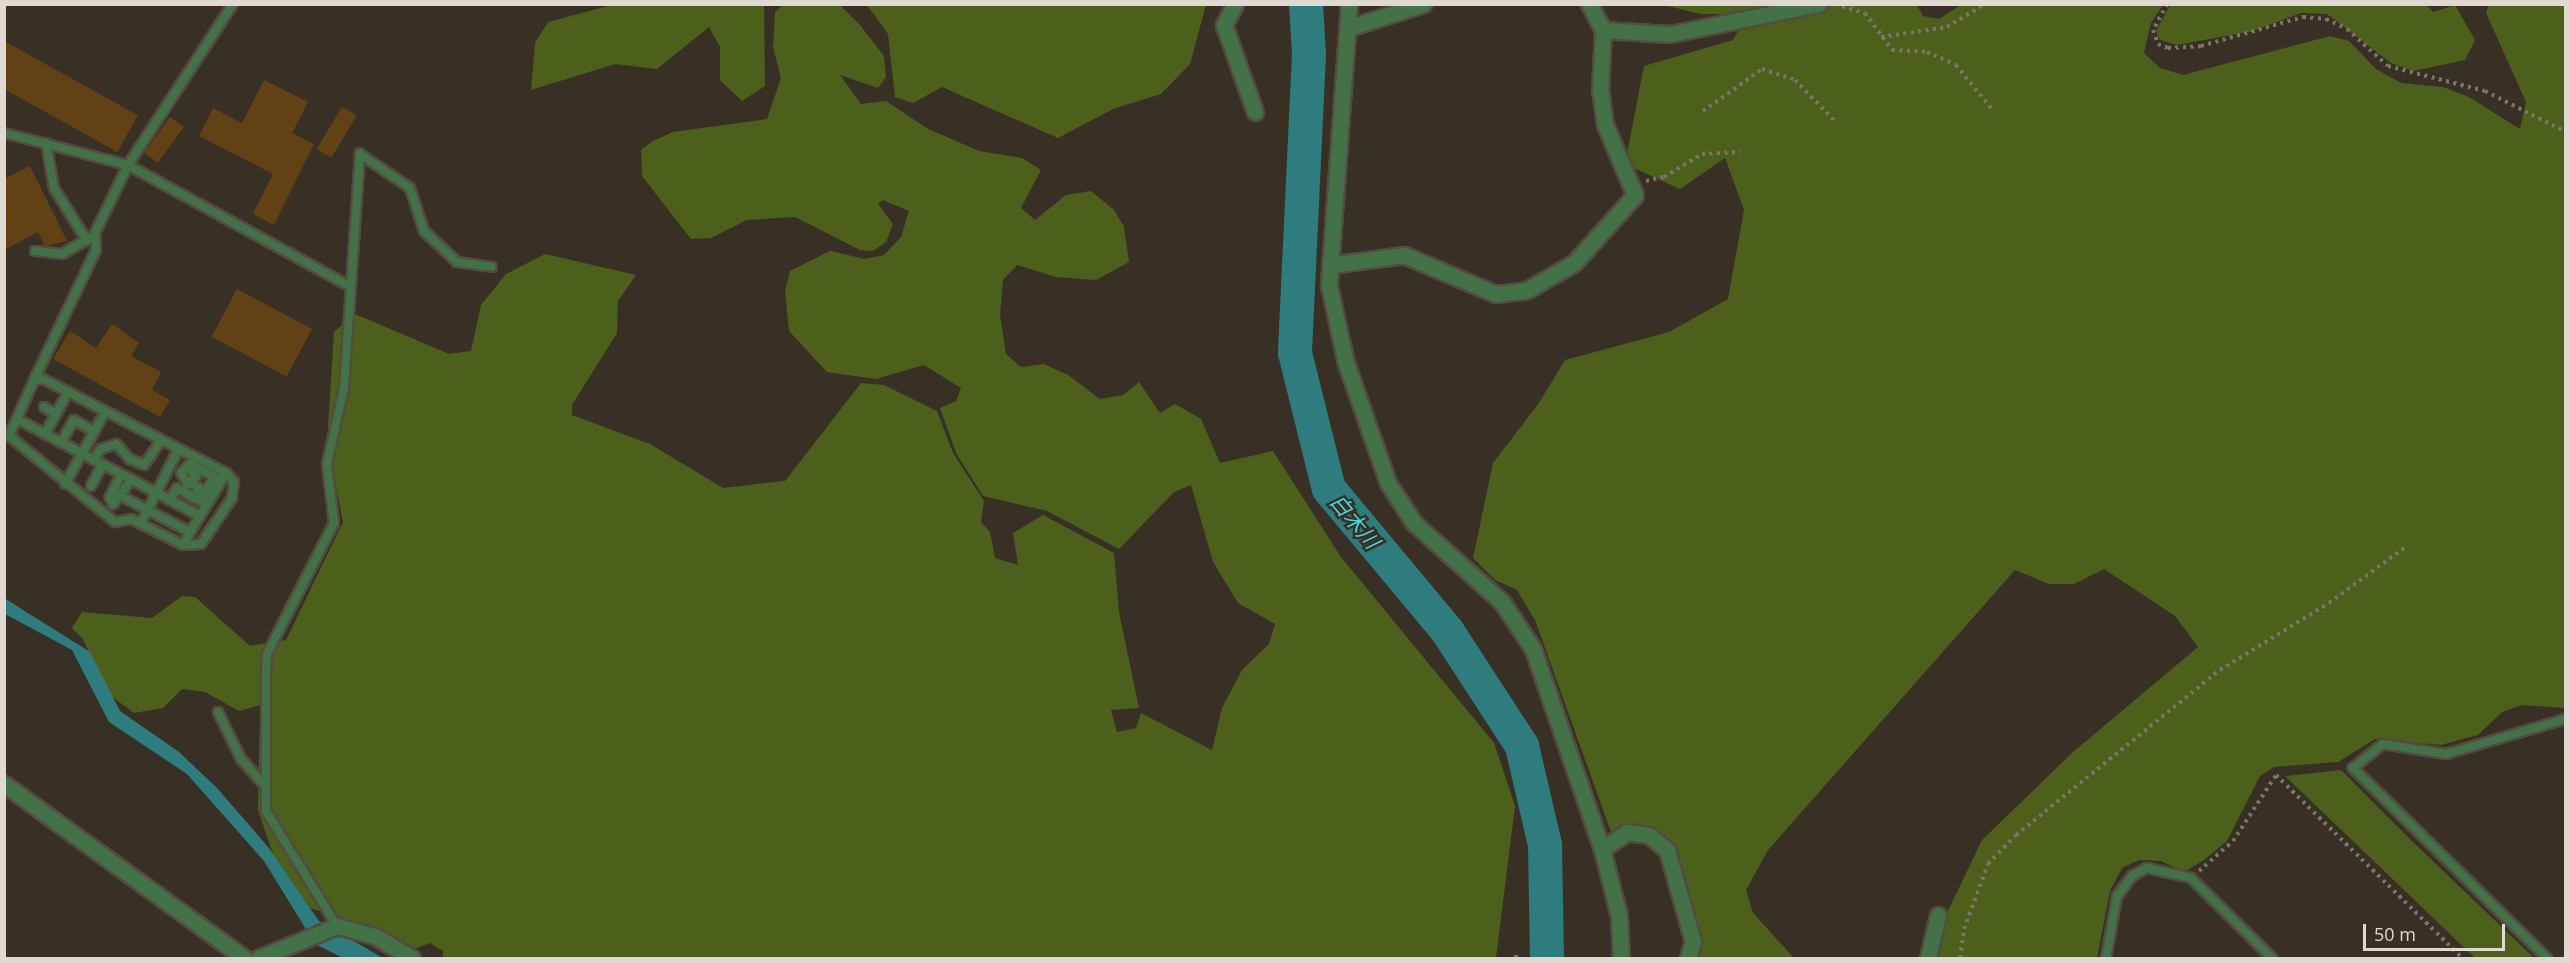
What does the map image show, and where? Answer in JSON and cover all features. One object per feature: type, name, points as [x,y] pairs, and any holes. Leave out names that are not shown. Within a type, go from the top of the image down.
[{"type":"street","points":[[1235,4],[1224,25],[1255,112]]},
{"type":"street","points":[[1349,4],[1351,27],[1330,265],[1346,363],[1388,483],[1414,523],[1502,602],[1533,649],[1602,849],[1619,916],[1621,958]]},
{"type":"street","points":[[1351,27],[1423,4]]},
{"type":"street","points":[[1330,265],[1404,255],[1487,291],[1527,290],[1574,263],[1635,195],[1605,125],[1600,91],[1603,30],[1589,4]]},
{"type":"street","points":[[1603,30],[1670,34],[1819,4]]},
{"type":"street","points":[[4,783],[244,958]]},
{"type":"street","points":[[1602,849],[1627,832],[1649,835],[1667,850],[1693,941],[1688,958]]},
{"type":"street","points":[[1928,958],[1938,915]]},
{"type":"street","points":[[258,958],[337,926],[375,936],[412,958]]},
{"type":"lane","points":[[35,251],[62,254],[87,241],[95,233],[128,165],[233,4]]},
{"type":"lane","points":[[4,133],[128,165],[347,285]]},
{"type":"lane","points":[[46,143],[54,188],[87,241]]},
{"type":"lane","points":[[337,926],[266,811],[267,654],[334,523],[327,464],[344,388],[347,285],[360,154],[411,188],[424,231],[457,262],[492,267]]},
{"type":"lane","points":[[34,380],[68,392],[226,473],[234,482],[232,498],[201,544],[183,545],[141,523],[115,522],[14,444],[9,436],[34,380],[96,250],[95,233]]},
{"type":"lane","points":[[45,434],[68,392]]},
{"type":"lane","points":[[44,407],[56,414]]},
{"type":"lane","points":[[65,484],[84,455],[94,430],[105,412]]},
{"type":"lane","points":[[17,419],[200,516]]},
{"type":"lane","points":[[61,443],[74,420],[94,430]]},
{"type":"lane","points":[[93,460],[109,443],[117,444],[130,459],[144,465],[161,441]]},
{"type":"lane","points":[[141,523],[178,450]]},
{"type":"lane","points":[[91,486],[102,465]]},
{"type":"lane","points":[[185,493],[196,474],[189,468],[217,479]]},
{"type":"lane","points":[[169,500],[177,488],[201,501],[217,479],[226,473]]},
{"type":"lane","points":[[121,475],[110,502],[117,504],[131,480]]},
{"type":"lane","points":[[183,545],[200,516],[217,479]]},
{"type":"lane","points":[[190,483],[200,490],[195,498]]},
{"type":"lane","points":[[123,497],[190,532]]},
{"type":"lane","points":[[218,712],[241,759],[265,786]]},
{"type":"lane","points":[[2547,958],[2353,768],[2383,744],[2446,754],[2565,719]]},
{"type":"lane","points":[[2106,958],[2117,896],[2132,876],[2147,868],[2165,868],[2191,878],[2272,958]]},
{"type":"path","points":[[1835,4],[1865,13],[1892,50],[1927,52],[1956,65],[1994,112]]},
{"type":"path","points":[[1881,37],[1947,27],[1985,4]]},
{"type":"path","points":[[2167,4],[2153,30],[2158,44],[2168,48],[2210,44],[2302,17],[2326,19],[2348,29],[2388,66],[2486,91],[2565,132]]},
{"type":"path","points":[[1703,111],[1762,69],[1804,87],[1835,121]]},
{"type":"path","points":[[1632,184],[1665,177],[1702,154],[1740,152]]},
{"type":"path","points":[[1960,958],[1964,929],[1988,864],[2016,835],[2220,670],[2329,603],[2407,546]]},
{"type":"path","points":[[2191,878],[2233,841],[2276,775],[2462,958]]},
{"type":"path","points":[[1516,953],[1516,958]]},
{"type":"green space","points":[[2426,4],[2433,12],[2455,5],[2475,40],[2465,60],[2413,71],[2391,63],[2327,14],[2301,13],[2253,31],[2177,45],[2160,40],[2156,31],[2170,5]]},
{"type":"green space","points":[[612,5],[764,5],[765,86],[742,101],[720,80],[720,47],[709,27],[657,69],[615,64],[531,90],[535,43],[548,22]]},
{"type":"green space","points":[[783,5],[840,5],[860,25],[884,56],[886,77],[878,88],[840,75],[861,104],[886,101],[928,129],[979,151],[1022,158],[1041,170],[1021,208],[1035,220],[1066,195],[1091,191],[1114,210],[1124,227],[1129,262],[1096,280],[1056,277],[1017,265],[1003,280],[1000,315],[1006,354],[1021,367],[1044,364],[1068,375],[1100,399],[1123,395],[1139,382],[1160,413],[1175,404],[1201,419],[1220,463],[1273,451],[1341,557],[1494,743],[1515,806],[1496,958],[443,958],[443,951],[430,943],[412,950],[376,928],[310,908],[273,854],[258,810],[260,705],[239,711],[205,692],[182,689],[163,708],[134,713],[107,693],[83,639],[72,628],[82,612],[152,618],[182,596],[195,597],[250,646],[286,640],[343,522],[327,442],[334,332],[355,314],[449,354],[471,351],[481,305],[506,274],[545,254],[636,275],[618,301],[617,333],[572,405],[572,415],[650,444],[723,488],[785,481],[861,383],[884,385],[937,411],[953,453],[984,501],[981,522],[990,532],[995,558],[1018,565],[1013,533],[1043,515],[1114,553],[1119,612],[1139,708],[1111,710],[1117,732],[1136,728],[1141,713],[1212,750],[1222,708],[1242,670],[1269,644],[1275,624],[1238,603],[1213,562],[1191,485],[1174,492],[1119,549],[1047,511],[983,496],[956,453],[940,408],[956,401],[961,388],[924,365],[876,379],[827,372],[789,331],[785,291],[790,271],[830,251],[865,259],[884,255],[901,237],[909,211],[883,200],[878,204],[893,224],[886,242],[873,251],[860,250],[795,217],[747,220],[711,238],[691,239],[642,176],[641,150],[653,141],[673,132],[767,119],[781,78],[773,47],[775,12]]},
{"type":"green space","points":[[867,5],[1206,5],[1190,64],[1161,94],[1113,109],[1058,138],[942,87],[913,103],[895,97],[888,34]]},
{"type":"green space","points":[[1664,5],[1797,5],[1748,14],[1701,14]]},
{"type":"green space","points":[[1917,5],[1923,16],[1939,19],[1961,5],[2163,5],[2151,23],[2144,53],[2160,68],[2183,75],[2330,36],[2349,41],[2376,69],[2401,83],[2443,87],[2469,97],[2520,129],[2526,102],[2486,13],[2489,5],[2565,5],[2565,708],[2522,705],[2502,712],[2478,735],[2441,745],[2375,739],[2338,762],[2274,767],[2260,776],[2227,841],[2204,860],[2184,872],[2161,861],[2139,860],[2122,868],[2110,891],[2097,958],[1935,958],[1945,917],[1982,840],[2073,752],[2198,647],[2175,616],[2104,569],[2074,584],[2049,584],[2015,570],[1768,850],[1746,890],[1753,913],[1794,958],[1696,958],[1693,921],[1674,865],[1627,826],[1611,832],[1535,620],[1517,590],[1495,580],[1473,558],[1493,463],[1539,403],[1565,360],[1669,332],[1728,299],[1744,210],[1725,158],[1680,189],[1625,164],[1644,66],[1733,40],[1742,24],[1831,6]]},
{"type":"green space","points":[[2341,770],[2534,958],[2475,958],[2285,776]]},
{"type":"water","points":[[4,598],[90,652],[120,711],[179,752],[217,788],[269,848],[319,921],[383,958],[343,958],[315,944],[264,861],[187,774],[109,722],[72,650],[5,614]]},
{"type":"building","points":[[4,41],[138,115],[117,152],[4,89]]},
{"type":"building","points":[[264,80],[308,102],[292,133],[314,144],[274,225],[253,214],[273,174],[199,136],[213,108],[242,123]]},
{"type":"building","points":[[342,107],[357,116],[331,158],[317,149]]},
{"type":"building","points":[[170,117],[184,127],[158,163],[144,153]]},
{"type":"building","points":[[30,166],[67,241],[45,246],[38,232],[4,250],[4,179]]},
{"type":"building","points":[[237,289],[312,329],[287,377],[212,337]]},
{"type":"building","points":[[112,324],[139,343],[131,356],[161,372],[152,390],[170,400],[160,417],[53,359],[70,331],[96,348]]},
{"type":"waterway","name":"白木川","points":[[1306,4],[1309,54],[1295,353],[1329,489],[1448,632],[1522,746],[1545,845],[1547,958]]}]
